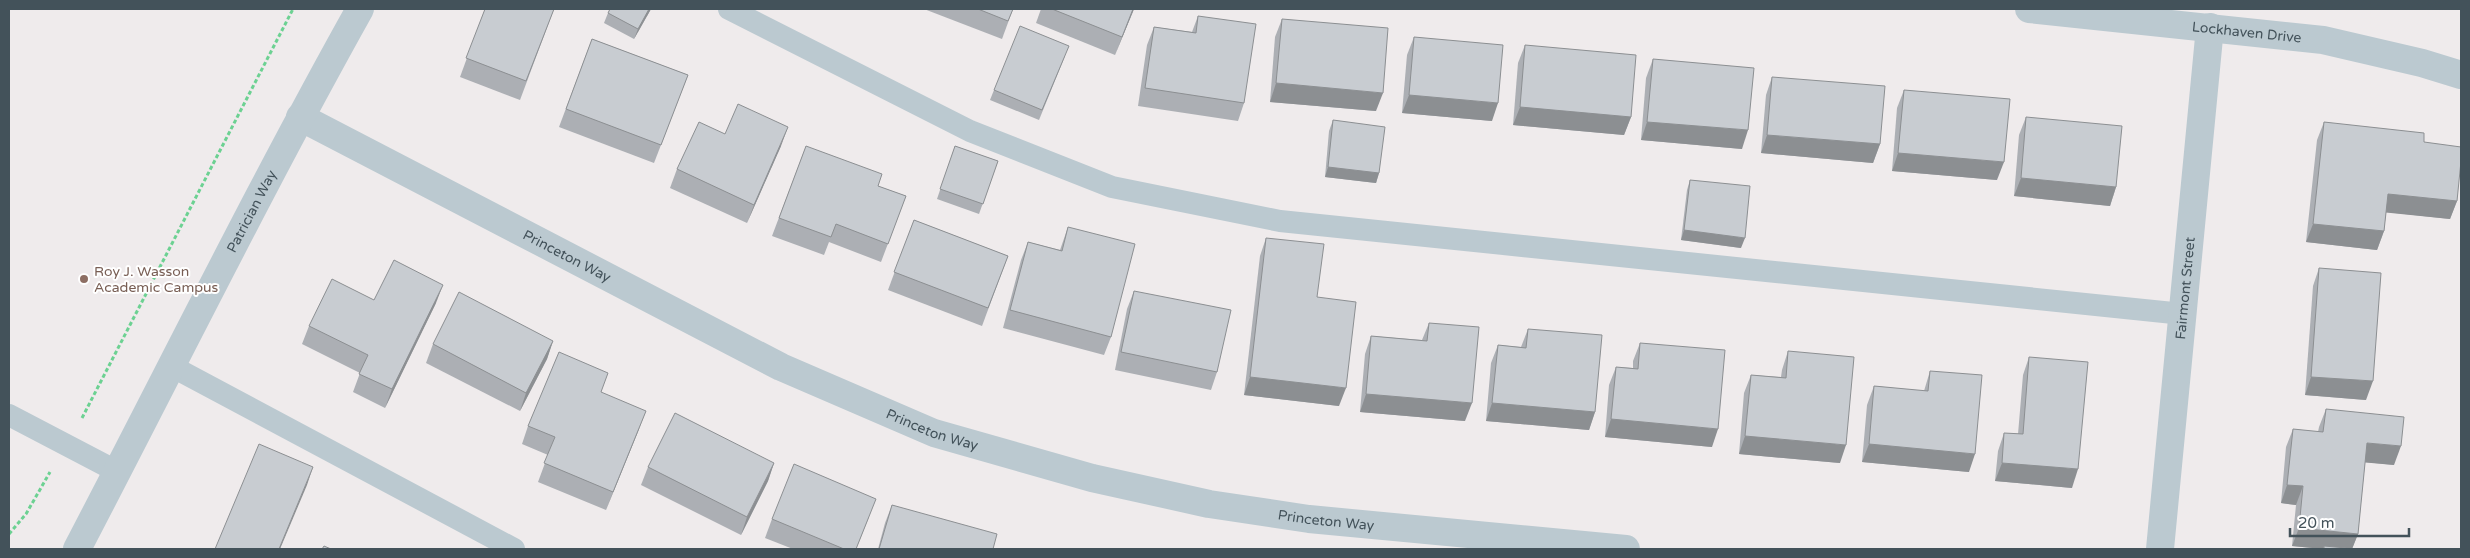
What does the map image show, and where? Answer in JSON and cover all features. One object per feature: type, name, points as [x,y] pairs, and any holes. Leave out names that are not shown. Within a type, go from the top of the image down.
[{"type":"street","name":"Patrician Way","points":[[77,549],[173,367],[300,117],[360,9]]},
{"type":"street","name":"Lockhaven Drive","points":[[2029,9],[2323,40],[2422,63],[2461,75]]},
{"type":"street","name":"Fairmont Street","points":[[2160,549],[2210,27]]},
{"type":"street","name":"Princeton Way","points":[[300,117],[781,367],[934,434],[1092,478],[1210,504],[1309,518],[1626,549]]},
{"type":"lane","points":[[729,9],[970,131],[1112,188],[1280,221],[2183,314]]},
{"type":"lane","points":[[173,367],[514,549]]},
{"type":"lane","points":[[9,415],[118,472]]},
{"type":"path","points":[[9,534],[26,514],[96,395],[293,9]]},
{"type":"building","points":[[485,9],[554,9],[526,81],[466,58]]},
{"type":"building","points":[[610,9],[649,9],[638,29],[608,13]]},
{"type":"building","points":[[978,9],[1013,9],[1008,21]]},
{"type":"building","points":[[1052,9],[1133,9],[1122,37]]},
{"type":"building","points":[[1198,16],[1256,24],[1244,103],[1145,88],[1154,27],[1196,33]]},
{"type":"building","points":[[1282,19],[1388,28],[1383,93],[1276,83]]},
{"type":"building","points":[[1020,26],[1069,46],[1042,110],[994,90]]},
{"type":"building","points":[[1414,37],[1503,45],[1498,103],[1409,95]]},
{"type":"building","points":[[592,39],[688,75],[661,145],[566,109]]},
{"type":"building","points":[[1525,45],[1636,55],[1631,117],[1520,107]]},
{"type":"building","points":[[1653,59],[1754,68],[1748,130],[1647,122]]},
{"type":"building","points":[[1772,77],[1885,86],[1880,144],[1767,135]]},
{"type":"building","points":[[1904,90],[2010,99],[2004,162],[1898,153]]},
{"type":"building","points":[[738,104],[788,127],[754,205],[677,169],[699,122],[725,134]]},
{"type":"building","points":[[2026,117],[2122,126],[2116,187],[2021,178]]},
{"type":"building","points":[[1333,120],[1385,127],[1379,173],[1328,167]]},
{"type":"building","points":[[2324,122],[2424,133],[2424,142],[2461,147],[2457,201],[2388,194],[2384,231],[2313,224]]},
{"type":"building","points":[[806,146],[882,174],[878,186],[906,196],[888,244],[836,224],[831,237],[779,218]]},
{"type":"building","points":[[955,146],[998,161],[983,204],[940,189]]},
{"type":"building","points":[[1690,180],[1750,186],[1745,238],[1684,230]]},
{"type":"building","points":[[914,220],[1008,256],[988,308],[894,272]]},
{"type":"building","points":[[1068,227],[1135,244],[1111,337],[1010,310],[1028,242],[1062,251]]},
{"type":"building","points":[[1266,238],[1324,244],[1317,297],[1356,302],[1346,388],[1250,377]]},
{"type":"building","points":[[394,260],[443,285],[392,389],[359,374],[368,355],[309,326],[332,279],[374,300]]},
{"type":"building","points":[[2319,268],[2381,273],[2373,381],[2311,377]]},
{"type":"building","points":[[1134,291],[1231,310],[1217,372],[1121,352]]},
{"type":"building","points":[[459,292],[553,341],[526,393],[433,344]]},
{"type":"building","points":[[1429,323],[1479,327],[1472,403],[1366,394],[1371,336],[1427,341]]},
{"type":"building","points":[[1528,329],[1602,335],[1595,412],[1492,403],[1498,345],[1526,348]]},
{"type":"building","points":[[1640,343],[1725,350],[1718,429],[1611,419],[1616,367],[1638,369]]},
{"type":"building","points":[[1788,351],[1854,357],[1846,445],[1745,436],[1751,375],[1786,378]]},
{"type":"building","points":[[559,352],[608,373],[601,392],[646,411],[613,492],[544,463],[555,437],[528,426]]},
{"type":"building","points":[[2029,357],[2088,362],[2078,469],[2002,463],[2004,433],[2023,434]]},
{"type":"building","points":[[1930,371],[1982,375],[1975,454],[1869,444],[1874,386],[1928,391]]},
{"type":"building","points":[[2326,409],[2404,417],[2401,446],[2367,443],[2358,534],[2299,528],[2303,486],[2287,485],[2293,429],[2323,432]]},
{"type":"building","points":[[675,413],[774,463],[747,517],[648,467]]},
{"type":"building","points":[[259,444],[313,467],[279,549],[215,549]]},
{"type":"building","points":[[794,464],[876,499],[856,549],[844,549],[772,519]]},
{"type":"building","points":[[892,505],[997,534],[993,549],[879,549]]},
{"type":"building","points":[[2324,546],[2358,549],[2324,549]]},
{"type":"place","name":"Roy J. Wasson Academic Campus","points":[[84,279]]}]
